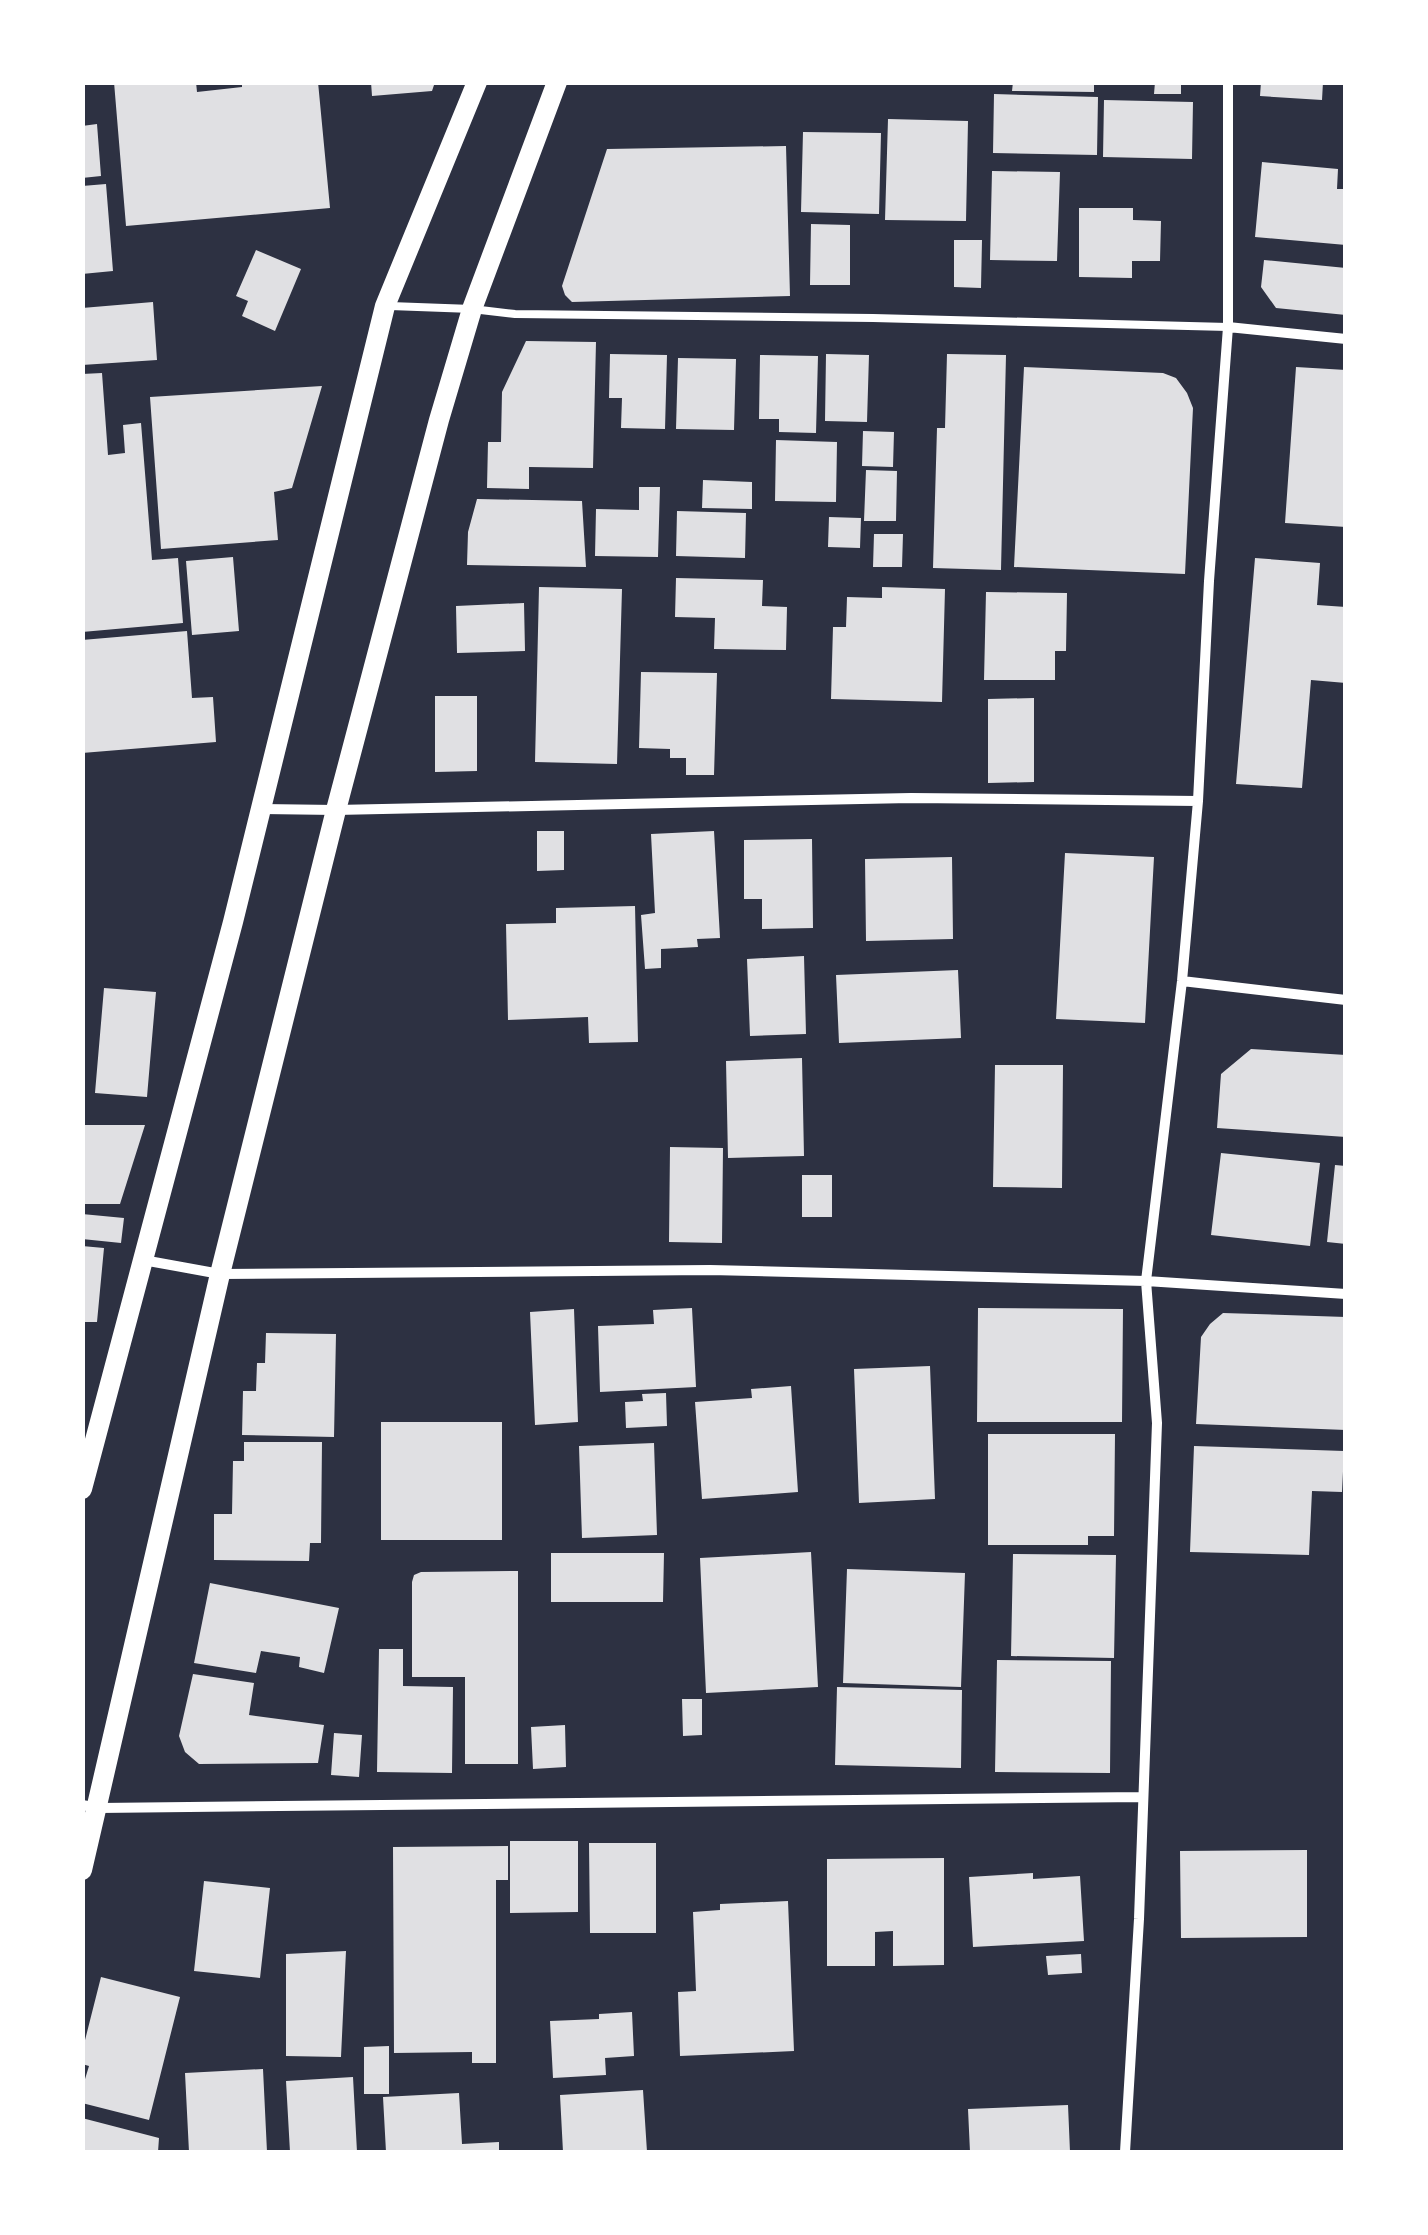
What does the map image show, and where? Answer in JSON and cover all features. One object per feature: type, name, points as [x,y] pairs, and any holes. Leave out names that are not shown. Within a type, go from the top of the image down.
[{"type":"main road","points":[[82,1489],[233,922],[385,306],[477,82]]},
{"type":"main road","points":[[82,1870],[90,1807],[220,1274],[438,420],[472,309],[557,82]]},
{"type":"street","points":[[1125,2152],[1157,1423],[1146,1281],[1182,982],[1198,801],[1228,327],[1228,82]]},
{"type":"street","points":[[1228,327],[1346,338]]},
{"type":"street","points":[[260,809],[911,798],[1198,801]]},
{"type":"street","points":[[1182,982],[1346,1000]]},
{"type":"street","points":[[142,1259],[220,1274],[710,1270],[1146,1281],[1346,1294]]},
{"type":"street","points":[[90,1807],[1143,1798]]},
{"type":"lane","points":[[385,306],[515,314],[1228,327]]},
{"type":"building","points":[[114,82],[196,82],[197,92],[242,87],[242,82],[318,82],[330,208],[126,226]]},
{"type":"building","points":[[371,82],[435,82],[432,91],[372,96]]},
{"type":"building","points":[[1013,82],[1094,82],[1094,92],[1012,91]]},
{"type":"building","points":[[1155,82],[1181,82],[1181,94],[1154,94]]},
{"type":"building","points":[[1261,82],[1323,82],[1322,100],[1260,96]]},
{"type":"building","points":[[994,94],[1098,97],[1097,155],[993,153]]},
{"type":"building","points":[[1104,100],[1193,102],[1192,159],[1103,157]]},
{"type":"building","points":[[888,119],[968,121],[966,221],[885,220]]},
{"type":"building","points":[[97,124],[101,176],[82,178],[82,126]]},
{"type":"building","points":[[803,132],[881,133],[879,214],[801,212]]},
{"type":"building","points":[[786,146],[790,296],[572,302],[565,295],[562,286],[607,149]]},
{"type":"building","points":[[1262,162],[1338,169],[1337,189],[1346,189],[1346,245],[1255,237]]},
{"type":"building","points":[[992,171],[1060,172],[1057,261],[990,260]]},
{"type":"building","points":[[106,184],[113,271],[82,274],[82,186]]},
{"type":"building","points":[[1079,208],[1133,208],[1133,220],[1161,221],[1160,261],[1132,261],[1132,278],[1079,277]]},
{"type":"building","points":[[811,224],[850,225],[850,285],[810,285]]},
{"type":"building","points":[[954,240],[982,240],[981,288],[954,287]]},
{"type":"building","points":[[256,250],[301,269],[275,331],[242,316],[248,301],[236,296]]},
{"type":"building","points":[[1264,260],[1346,268],[1346,315],[1276,308],[1261,287]]},
{"type":"building","points":[[153,302],[157,360],[82,365],[82,308]]},
{"type":"building","points":[[526,341],[596,342],[593,468],[529,467],[529,489],[487,488],[488,442],[501,442],[502,392]]},
{"type":"building","points":[[610,354],[667,355],[665,429],[621,428],[622,398],[609,398]]},
{"type":"building","points":[[826,354],[869,355],[867,422],[825,421]]},
{"type":"building","points":[[947,354],[1006,355],[1001,570],[933,568],[937,428],[945,428]]},
{"type":"building","points":[[760,355],[818,356],[816,433],[779,432],[779,419],[759,419]]},
{"type":"building","points":[[678,358],[736,359],[734,430],[676,429]]},
{"type":"building","points":[[1024,367],[1163,373],[1176,378],[1193,408],[1185,574],[1014,567]]},
{"type":"building","points":[[1296,367],[1346,370],[1346,527],[1285,523]]},
{"type":"building","points":[[102,373],[108,455],[125,453],[123,425],[141,423],[152,560],[178,558],[183,623],[82,632],[82,374]]},
{"type":"building","points":[[322,386],[292,488],[274,492],[278,540],[161,549],[150,397]]},
{"type":"building","points":[[863,431],[894,432],[893,467],[862,466]]},
{"type":"building","points":[[776,440],[837,442],[836,502],[775,501]]},
{"type":"building","points":[[866,470],[897,471],[896,521],[864,521]]},
{"type":"building","points":[[703,480],[752,482],[752,509],[702,508]]},
{"type":"building","points":[[639,487],[660,487],[658,557],[595,556],[596,509],[639,510]]},
{"type":"building","points":[[477,499],[582,501],[586,567],[467,565],[468,532]]},
{"type":"building","points":[[677,511],[746,513],[745,558],[676,556]]},
{"type":"building","points":[[829,517],[861,518],[860,548],[828,547]]},
{"type":"building","points":[[874,534],[903,534],[902,567],[873,567]]},
{"type":"building","points":[[233,557],[239,631],[192,635],[186,561]]},
{"type":"building","points":[[1255,558],[1320,563],[1317,605],[1346,607],[1346,683],[1311,680],[1302,788],[1236,784]]},
{"type":"building","points":[[676,578],[763,580],[762,606],[787,607],[786,650],[714,649],[715,618],[675,617]]},
{"type":"building","points":[[539,587],[622,589],[617,764],[535,762]]},
{"type":"building","points":[[882,587],[945,589],[942,702],[831,699],[833,627],[846,627],[847,597],[882,598]]},
{"type":"building","points":[[986,592],[1067,593],[1066,651],[1055,651],[1055,680],[984,680]]},
{"type":"building","points":[[524,603],[525,651],[457,653],[456,606]]},
{"type":"building","points":[[187,631],[192,698],[213,697],[216,742],[82,753],[82,640]]},
{"type":"building","points":[[641,672],[717,673],[714,775],[686,775],[686,758],[670,758],[670,749],[639,748]]},
{"type":"building","points":[[435,696],[477,696],[477,771],[435,772]]},
{"type":"building","points":[[1034,698],[1034,782],[988,783],[988,699]]},
{"type":"building","points":[[537,831],[564,831],[564,870],[537,871]]},
{"type":"building","points":[[714,831],[720,938],[697,939],[698,947],[661,949],[661,968],[645,969],[641,915],[655,913],[651,834]]},
{"type":"building","points":[[812,839],[813,928],[762,929],[762,899],[744,899],[744,840]]},
{"type":"building","points":[[1065,853],[1154,857],[1145,1023],[1056,1019]]},
{"type":"building","points":[[952,857],[953,939],[866,941],[865,859]]},
{"type":"building","points":[[635,906],[638,1042],[589,1043],[588,1017],[508,1020],[506,924],[556,923],[556,908]]},
{"type":"building","points":[[804,956],[806,1034],[750,1036],[747,959]]},
{"type":"building","points":[[958,970],[961,1038],[839,1043],[836,975]]},
{"type":"building","points":[[104,988],[156,992],[147,1097],[95,1093]]},
{"type":"building","points":[[1251,1049],[1346,1055],[1346,1137],[1217,1128],[1221,1074]]},
{"type":"building","points":[[802,1058],[804,1156],[728,1158],[726,1061]]},
{"type":"building","points":[[995,1065],[1063,1065],[1062,1188],[993,1187]]},
{"type":"building","points":[[82,1125],[145,1125],[120,1204],[82,1204]]},
{"type":"building","points":[[670,1147],[723,1148],[722,1243],[669,1242]]},
{"type":"building","points":[[1221,1153],[1320,1163],[1310,1246],[1211,1235]]},
{"type":"building","points":[[1335,1165],[1346,1166],[1346,1244],[1327,1242]]},
{"type":"building","points":[[802,1175],[832,1175],[832,1217],[802,1217]]},
{"type":"building","points":[[82,1214],[124,1218],[121,1243],[82,1239]]},
{"type":"building","points":[[82,1246],[104,1248],[97,1322],[82,1322]]},
{"type":"building","points":[[692,1308],[696,1387],[600,1392],[598,1326],[654,1324],[653,1310]]},
{"type":"building","points":[[978,1308],[1123,1309],[1122,1422],[977,1422]]},
{"type":"building","points":[[574,1309],[578,1422],[535,1425],[530,1312]]},
{"type":"building","points":[[1223,1313],[1346,1317],[1346,1430],[1196,1424],[1201,1337]]},
{"type":"building","points":[[266,1333],[336,1334],[334,1437],[242,1435],[243,1391],[256,1391],[257,1363],[265,1363]]},
{"type":"building","points":[[930,1366],[935,1499],[859,1503],[854,1369]]},
{"type":"building","points":[[791,1386],[798,1492],[702,1499],[695,1402],[752,1398],[751,1389]]},
{"type":"building","points":[[666,1393],[667,1426],[626,1428],[625,1402],[643,1401],[642,1394]]},
{"type":"building","points":[[381,1422],[502,1422],[502,1540],[381,1540]]},
{"type":"building","points":[[988,1434],[1115,1434],[1114,1536],[1088,1536],[1088,1545],[988,1545]]},
{"type":"building","points":[[244,1442],[322,1442],[321,1543],[310,1543],[309,1561],[214,1560],[214,1514],[232,1514],[233,1461],[244,1461]]},
{"type":"building","points":[[654,1443],[657,1535],[582,1538],[579,1446]]},
{"type":"building","points":[[1194,1446],[1344,1451],[1342,1492],[1312,1491],[1309,1555],[1190,1552]]},
{"type":"building","points":[[811,1552],[818,1687],[706,1693],[700,1558]]},
{"type":"building","points":[[551,1553],[664,1553],[663,1602],[551,1602]]},
{"type":"building","points":[[1013,1554],[1116,1555],[1114,1658],[1011,1656]]},
{"type":"building","points":[[847,1569],[965,1573],[961,1687],[843,1683]]},
{"type":"building","points":[[518,1571],[518,1764],[465,1764],[465,1677],[412,1677],[412,1582],[414,1575],[421,1572]]},
{"type":"building","points":[[210,1583],[339,1608],[324,1673],[299,1667],[300,1657],[261,1651],[256,1673],[194,1663]]},
{"type":"building","points":[[379,1649],[403,1649],[403,1686],[453,1687],[452,1773],[377,1772]]},
{"type":"building","points":[[997,1660],[1111,1661],[1110,1773],[995,1772]]},
{"type":"building","points":[[193,1674],[254,1683],[249,1715],[324,1725],[318,1763],[199,1764],[185,1752],[179,1736]]},
{"type":"building","points":[[837,1687],[962,1690],[961,1768],[835,1765]]},
{"type":"building","points":[[682,1699],[702,1699],[702,1735],[683,1736]]},
{"type":"building","points":[[565,1725],[566,1767],[533,1769],[531,1727]]},
{"type":"building","points":[[334,1733],[362,1735],[359,1777],[331,1775]]},
{"type":"building","points":[[510,1841],[578,1841],[578,1912],[510,1913]]},
{"type":"building","points":[[589,1843],[656,1843],[656,1933],[590,1933]]},
{"type":"building","points":[[508,1846],[508,1880],[496,1880],[496,2063],[472,2063],[472,2052],[394,2053],[393,1847]]},
{"type":"building","points":[[1307,1850],[1307,1937],[1181,1938],[1180,1851]]},
{"type":"building","points":[[944,1858],[944,1965],[893,1966],[893,1931],[875,1932],[875,1966],[827,1966],[827,1859]]},
{"type":"building","points":[[1033,1873],[1033,1879],[1080,1876],[1084,1941],[973,1947],[969,1877]]},
{"type":"building","points":[[204,1881],[270,1888],[260,1978],[194,1971]]},
{"type":"building","points":[[788,1901],[794,2051],[680,2056],[678,1992],[696,1991],[693,1912],[720,1910],[720,1904]]},
{"type":"building","points":[[346,1951],[341,2057],[286,2056],[286,1954]]},
{"type":"building","points":[[1081,1954],[1082,1973],[1048,1975],[1046,1956]]},
{"type":"building","points":[[101,1977],[180,1997],[149,2120],[82,2103],[89,2066],[82,2064],[82,2052]]},
{"type":"building","points":[[632,2012],[634,2056],[605,2058],[606,2075],[553,2078],[550,2021],[599,2019],[599,2014]]},
{"type":"building","points":[[389,2046],[389,2094],[364,2094],[364,2047]]},
{"type":"building","points":[[263,2069],[267,2152],[189,2152],[185,2073]]},
{"type":"building","points":[[353,2077],[357,2152],[290,2152],[286,2081]]},
{"type":"building","points":[[643,2090],[647,2152],[563,2152],[560,2095]]},
{"type":"building","points":[[459,2093],[462,2144],[499,2142],[499,2152],[386,2152],[383,2097]]},
{"type":"building","points":[[1068,2105],[1070,2152],[970,2152],[968,2109]]},
{"type":"building","points":[[82,2118],[159,2138],[158,2152],[82,2152]]}]
